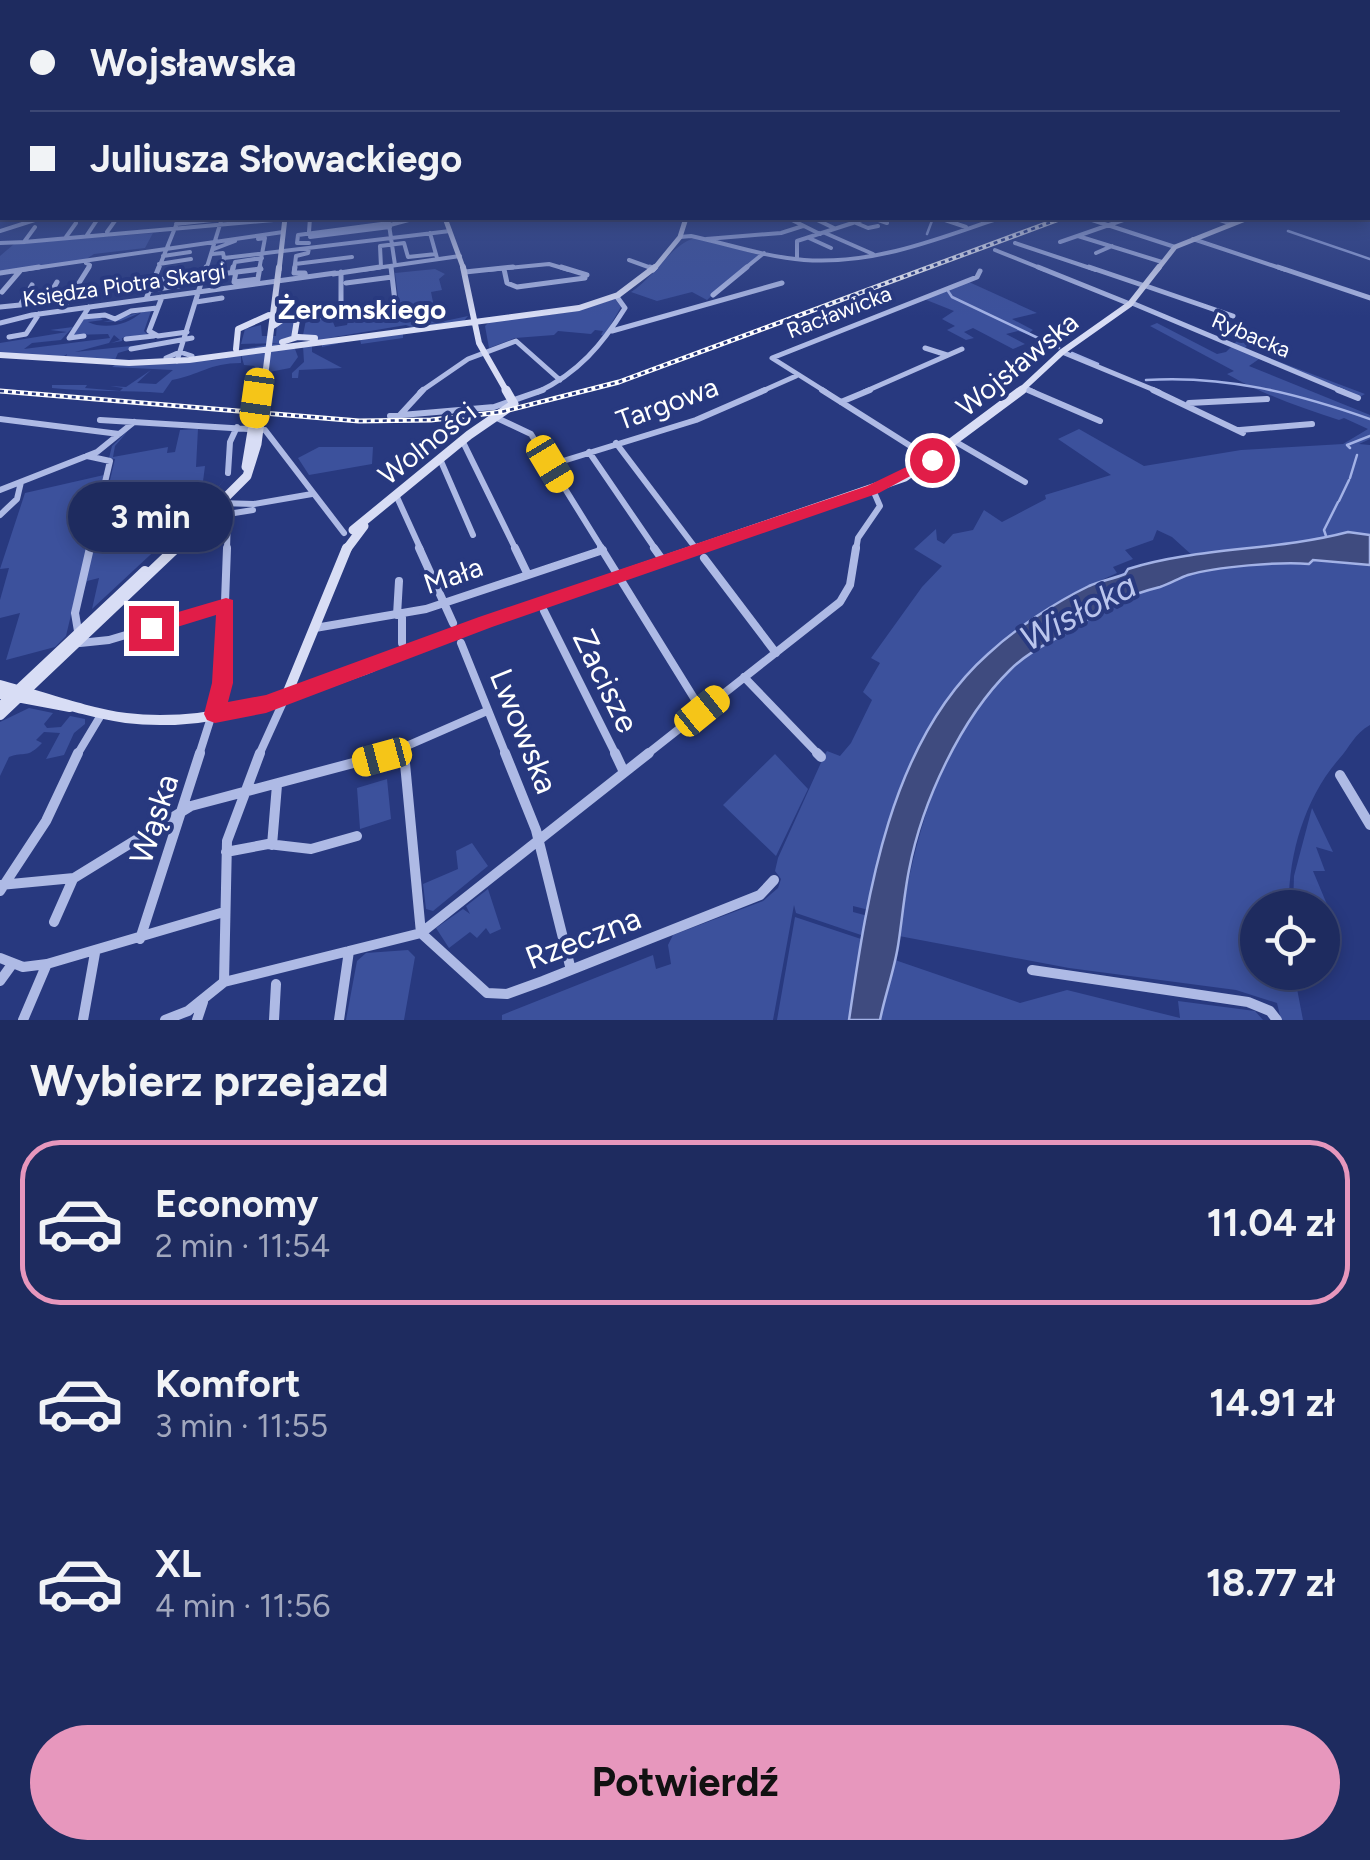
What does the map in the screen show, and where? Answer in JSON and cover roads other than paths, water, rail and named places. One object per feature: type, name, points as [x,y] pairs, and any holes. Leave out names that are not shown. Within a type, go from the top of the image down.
[{"type":"street","points":[[1,230],[29,222]]},
{"type":"street","points":[[66,237],[76,222]]},
{"type":"street","points":[[87,234],[95,222]]},
{"type":"street","points":[[106,232],[114,222]]},
{"type":"street","points":[[146,299],[178,222]]},
{"type":"street","points":[[179,357],[221,222]]},
{"type":"street","points":[[0,244],[250,222]]},
{"type":"street","points":[[0,707],[222,507],[242,475],[254,445],[284,222]]},
{"type":"street","points":[[306,277],[305,273],[294,273],[296,256],[308,253],[310,222]]},
{"type":"street","points":[[390,416],[453,414],[513,406],[483,350],[465,272],[446,222]]},
{"type":"street","points":[[0,354],[114,362],[222,354],[236,346],[561,312],[618,296],[640,284],[681,236],[685,222]]},
{"type":"street","points":[[795,222],[874,255]]},
{"type":"street","points":[[821,222],[834,228]]},
{"type":"street","points":[[797,259],[796,243],[852,222]]},
{"type":"street","points":[[858,222],[868,228]]},
{"type":"street","points":[[882,222],[886,223]]},
{"type":"street","points":[[950,222],[969,228]]},
{"type":"street","points":[[977,222],[982,224]]},
{"type":"street","points":[[681,236],[797,259],[838,260],[904,250],[989,222]]},
{"type":"street","points":[[1097,222],[1176,247]]},
{"type":"street","points":[[1060,242],[1118,222]]},
{"type":"street","points":[[1225,222],[1232,224]]},
{"type":"street","name":"Wojsławska","points":[[70,707],[145,720],[215,714],[285,699],[572,593],[700,554],[873,490],[932,460],[1025,388],[1062,352],[1131,304],[1176,247],[1237,222]]},
{"type":"street","points":[[320,228],[389,223],[396,319]]},
{"type":"street","points":[[224,258],[280,252],[350,225]]},
{"type":"street","points":[[350,225],[352,271]]},
{"type":"street","points":[[45,239],[55,226]]},
{"type":"street","points":[[706,240],[803,226]]},
{"type":"street","points":[[859,231],[878,226]]},
{"type":"street","points":[[24,242],[35,227]]},
{"type":"street","points":[[294,231],[309,238],[350,243],[450,231]]},
{"type":"street","points":[[0,273],[283,232]]},
{"type":"street","points":[[430,233],[436,257]]},
{"type":"street","points":[[681,236],[693,237]]},
{"type":"street","points":[[1078,236],[1162,262]]},
{"type":"street","points":[[213,251],[233,241],[265,238],[263,253],[260,269],[256,283],[234,282],[236,262],[263,253]]},
{"type":"street","points":[[809,238],[830,248]]},
{"type":"street","points":[[1193,239],[1370,298]]},
{"type":"street","points":[[381,267],[379,246],[391,241],[404,244],[408,257],[460,256]]},
{"type":"street","points":[[1015,243],[1233,316]]},
{"type":"street","points":[[1096,253],[1112,246]]},
{"type":"street","points":[[249,249],[263,253]]},
{"type":"street","name":"Rybacka","points":[[995,250],[1358,398]]},
{"type":"street","points":[[213,251],[223,253],[224,258],[216,287]]},
{"type":"street","points":[[714,299],[765,252]]},
{"type":"street","points":[[159,264],[183,264],[191,256],[162,256]]},
{"type":"street","points":[[295,264],[352,257]]},
{"type":"street","points":[[276,282],[436,257]]},
{"type":"street","points":[[629,260],[655,269]]},
{"type":"street","points":[[62,310],[90,265],[85,262]]},
{"type":"street","points":[[465,272],[504,268],[553,264],[586,276],[517,287],[507,283],[504,268]]},
{"type":"street","points":[[220,274],[260,269]]},
{"type":"street","points":[[2,292],[20,270]]},
{"type":"street","name":"Racławicka","points":[[932,460],[773,357],[978,277],[980,271]]},
{"type":"street","points":[[276,282],[338,273]]},
{"type":"street","points":[[338,273],[341,314]]},
{"type":"street","points":[[153,281],[190,275]]},
{"type":"street","points":[[346,283],[392,277]]},
{"type":"street","points":[[46,301],[56,282]]},
{"type":"street","name":"Księdza Piotra Skargi","points":[[0,322],[276,282]]},
{"type":"street","points":[[612,331],[782,282]]},
{"type":"street","points":[[20,304],[32,284]]},
{"type":"street","points":[[150,290],[184,285]]},
{"type":"street","points":[[612,331],[624,308],[618,296]]},
{"type":"street","points":[[158,336],[149,329],[162,297]]},
{"type":"street","points":[[196,302],[222,298]]},
{"type":"street","points":[[0,307],[68,299]]},
{"type":"street","points":[[84,336],[69,338],[89,307]]},
{"type":"street","points":[[83,317],[105,315],[114,319],[156,308]]},
{"type":"street","points":[[311,318],[396,310]]},
{"type":"street","points":[[9,336],[28,333],[39,314]]},
{"type":"street","points":[[236,346],[240,328],[272,315],[302,320],[297,340]]},
{"type":"street","points":[[236,346],[244,327],[270,326],[282,320],[297,320],[297,340]]},
{"type":"street","name":"Wolności","points":[[350,534],[462,440],[594,356],[612,331]]},
{"type":"street","points":[[126,339],[188,337]]},
{"type":"street","points":[[132,350],[188,337]]},
{"type":"street","points":[[114,362],[246,352],[297,340]]},
{"type":"street","points":[[399,416],[412,400],[483,350],[520,342],[560,380]]},
{"type":"street","points":[[236,346],[246,352]]},
{"type":"street","points":[[925,348],[948,355]]},
{"type":"street","points":[[840,403],[962,350]]},
{"type":"street","points":[[1062,352],[1186,403],[1241,431],[1312,424]]},
{"type":"street","name":"Targowa","points":[[550,464],[696,420],[797,375]]},
{"type":"street","points":[[1025,388],[1100,421]]},
{"type":"street","points":[[1186,403],[1267,399]]},
{"type":"street","points":[[497,418],[531,434],[702,711]]},
{"type":"street","points":[[0,420],[120,434]]},
{"type":"street","points":[[100,420],[238,426],[271,433],[312,494],[350,534],[243,794],[226,852],[224,982]]},
{"type":"street","points":[[0,490],[87,456],[134,422]]},
{"type":"street","points":[[228,473],[231,437],[238,426]]},
{"type":"street","points":[[462,440],[528,575]]},
{"type":"street","points":[[956,442],[1024,482]]},
{"type":"street","points":[[616,443],[776,653]]},
{"type":"street","points":[[589,452],[664,562]]},
{"type":"street","points":[[79,638],[75,613],[110,462],[87,456]]},
{"type":"street","points":[[439,459],[473,536]]},
{"type":"street","points":[[0,515],[17,498],[21,482]]},
{"type":"street","points":[[165,1020],[194,1016],[204,1000],[224,982],[421,933],[776,653],[847,592],[858,538],[880,506],[873,490]]},
{"type":"street","points":[[222,507],[312,494]]},
{"type":"street","points":[[396,495],[453,623]]},
{"type":"street","points":[[222,507],[252,510]]},
{"type":"street","name":"Wąska","points":[[140,939],[222,683],[226,604],[222,507]]},
{"type":"street","name":"Mała","points":[[314,628],[400,615],[603,550]]},
{"type":"street","points":[[399,581],[402,642]]},
{"type":"street","points":[[79,638],[109,640],[226,604]]},
{"type":"street","name":"Zacisze","points":[[544,610],[624,772]]},
{"type":"street","name":"Lwowska","points":[[462,644],[538,838],[571,970]]},
{"type":"street","points":[[744,678],[822,757]]},
{"type":"street","points":[[0,685],[15,695],[70,707]]},
{"type":"street","points":[[0,715],[15,695]]},
{"type":"street","points":[[2,887],[74,878],[182,810],[382,757],[487,711]]},
{"type":"street","points":[[2,887],[46,821],[91,726],[102,713]]},
{"type":"street","points":[[404,746],[421,933]]},
{"type":"street","points":[[1340,774],[1370,825]]},
{"type":"street","points":[[272,845],[277,784]]},
{"type":"street","points":[[226,852],[272,845],[312,849],[356,836]]},
{"type":"street","points":[[54,922],[74,878]]},
{"type":"street","name":"Rzeczna","points":[[421,933],[487,993],[507,994],[760,896],[774,880]]},
{"type":"street","points":[[0,958],[24,967],[46,964],[95,953],[225,912]]},
{"type":"street","points":[[339,1020],[349,951]]},
{"type":"street","points":[[82,1020],[95,953]]},
{"type":"street","points":[[0,980],[13,963]]},
{"type":"street","points":[[23,1020],[46,964]]},
{"type":"street","points":[[1032,970],[1248,1002],[1263,1006],[1277,1020]]},
{"type":"street","points":[[274,1020],[276,984]]},
{"type":"water","name":"Wisłoka","points":[[1348,532],[1370,535],[1370,565],[1313,560],[1309,564],[1248,565],[1188,575],[1108,607],[1035,650],[1010,670],[960,736],[923,817],[880,1020],[849,1020],[875,873],[905,776],[927,731],[954,690],[988,654],[1050,608],[1089,586],[1125,574],[1128,569]]},
{"type":"waterway","points":[[927,234],[932,222]]},
{"type":"waterway","points":[[1288,231],[1370,259]]},
{"type":"waterway","points":[[948,291],[952,297],[1059,348]]},
{"type":"waterway","points":[[1072,353],[1098,364]]},
{"type":"waterway","points":[[1146,380],[1232,383],[1315,401],[1370,419]]},
{"type":"waterway","points":[[1350,448],[1347,445],[1370,436]]},
{"type":"waterway","points":[[1350,478],[1357,455]]},
{"type":"waterway","points":[[1339,501],[1349,480]]},
{"type":"waterway","points":[[1326,536],[1324,530],[1338,502]]},
{"type":"railway","points":[[0,391],[359,421],[431,420],[501,412],[619,382],[1052,222]]},
{"type":"district","name":"Żeromskiego","points":[[362,309]]}]
